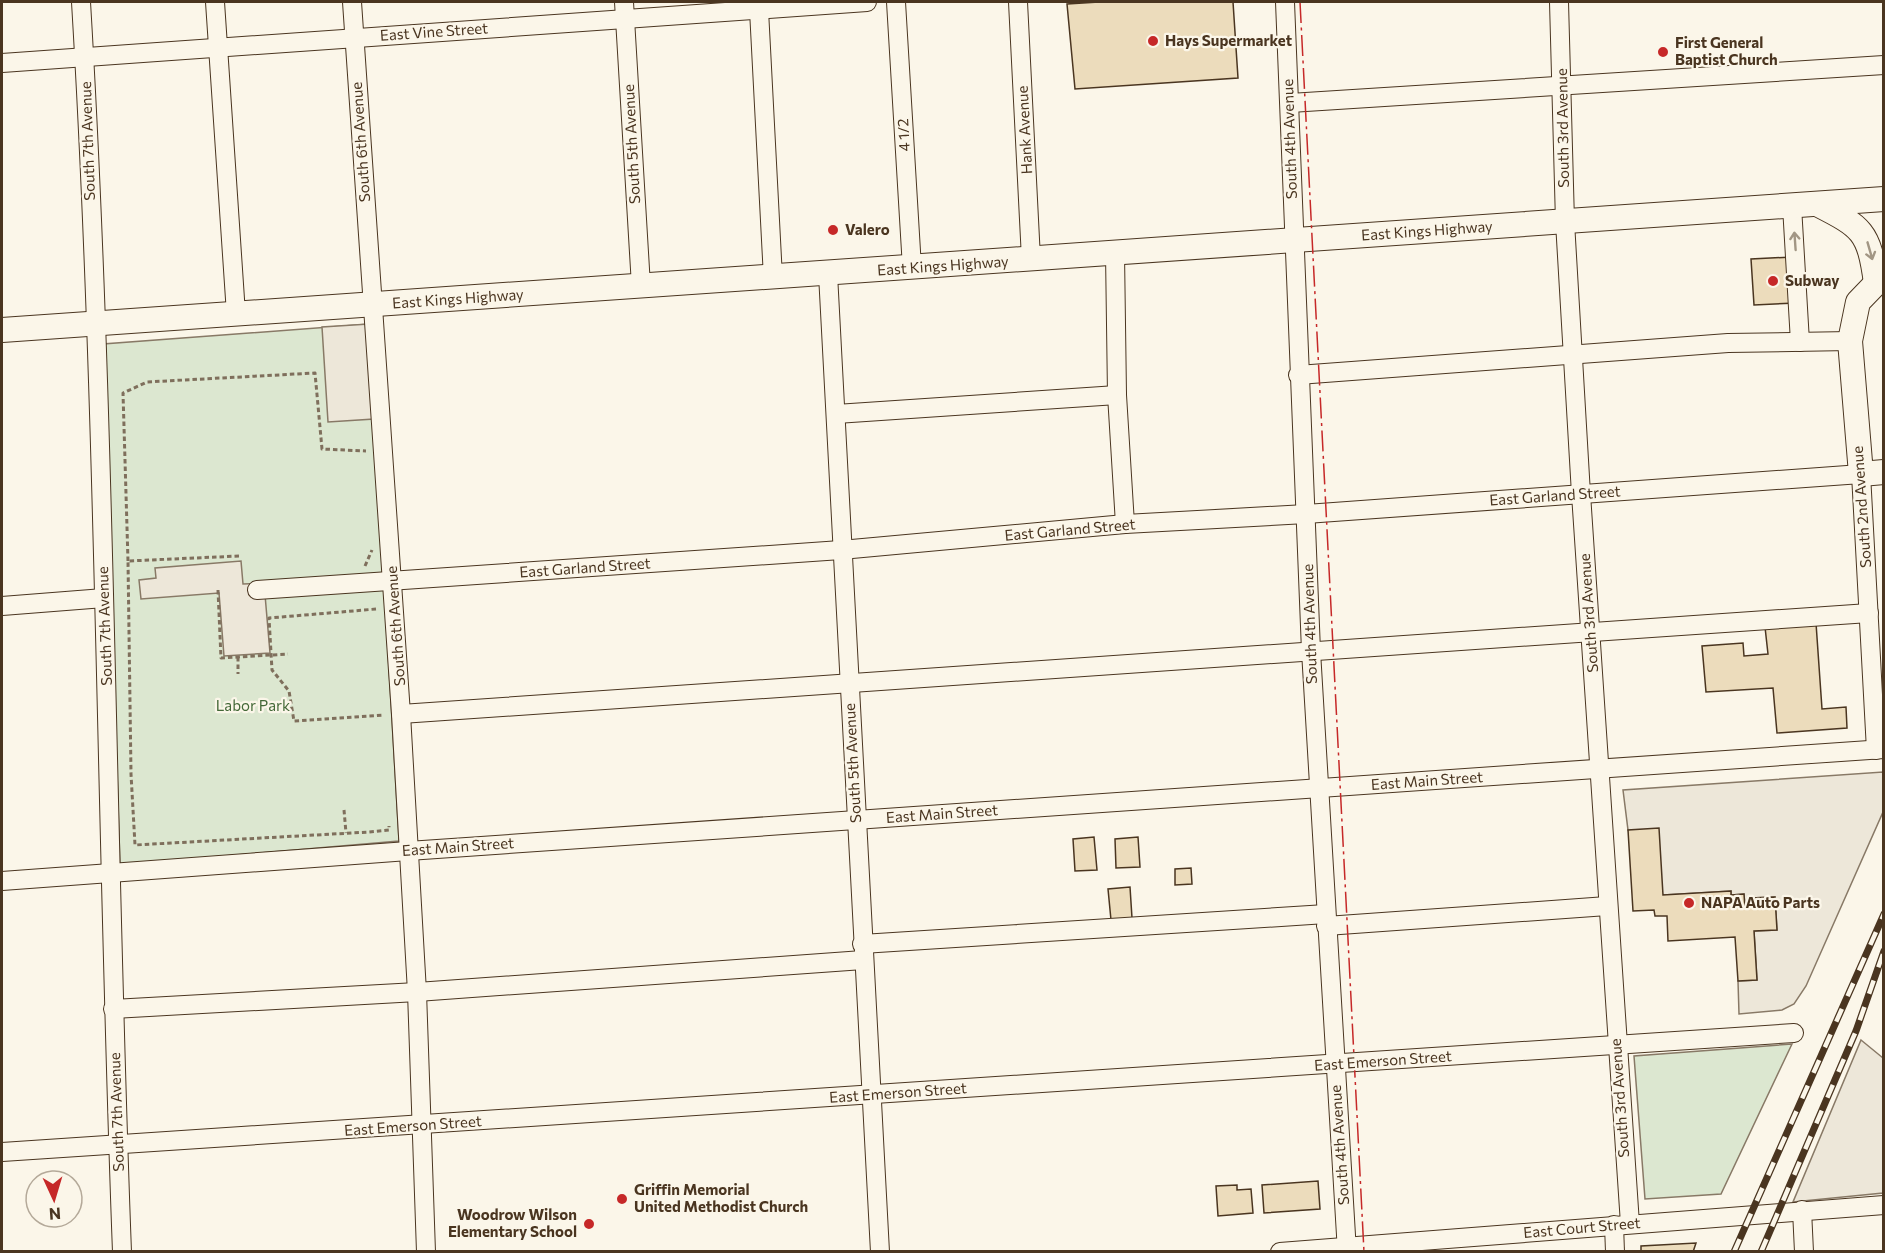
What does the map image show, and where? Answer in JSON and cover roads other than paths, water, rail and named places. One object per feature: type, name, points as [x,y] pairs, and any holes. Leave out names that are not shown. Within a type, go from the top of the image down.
[{"type":"main road","name":"East Kings Highway","points":[[2,330],[1884,199]]},
{"type":"main road","points":[[1817,204],[1853,222],[1866,238],[1880,279]]},
{"type":"main road","name":"South 2nd Avenue","points":[[1872,473],[1850,341],[1858,302],[1880,279]]},
{"type":"street","name":"South 7th Avenue","points":[[81,2],[104,598],[113,873],[112,1009],[122,1251]]},
{"type":"street","points":[[215,2],[236,314]]},
{"type":"street","name":"South 6th Avenue","points":[[352,2],[371,305],[376,328],[393,582],[392,715],[408,851],[417,992],[426,1251]]},
{"type":"street","name":"East Vine Street","points":[[2,63],[354,37],[624,10],[759,10],[867,2]]},
{"type":"street","name":"4 1/2","points":[[896,2],[912,268]]},
{"type":"street","name":"Hank Avenue","points":[[1018,2],[1031,259]]},
{"type":"street","name":"South 4th Avenue","points":[[1285,2],[1290,103],[1292,240],[1311,651],[1334,1064],[1347,1249]]},
{"type":"street","name":"South 3rd Avenue","points":[[1559,2],[1565,222],[1591,632],[1597,768],[1616,1045],[1622,1225],[1616,1251]]},
{"type":"street","name":"South 5th Avenue","points":[[624,10],[641,286]]},
{"type":"street","points":[[759,10],[773,278]]},
{"type":"street","points":[[1290,103],[1884,65]]},
{"type":"street","points":[[1792,206],[1800,342]]},
{"type":"street","points":[[1115,254],[1116,394],[1125,524]]},
{"type":"street","name":"South 5th Avenue","points":[[828,274],[862,952],[880,1251]]},
{"type":"street","points":[[1298,375],[1728,343],[1850,341]]},
{"type":"street","points":[[836,414],[1116,394]]},
{"type":"street","name":"East Garland Street","points":[[257,590],[841,550],[1125,524],[1306,514],[1872,473]]},
{"type":"street","name":"South 2nd Avenue","points":[[1872,473],[1869,613],[1878,676],[1880,750]]},
{"type":"street","points":[[2,606],[104,598]]},
{"type":"street","points":[[392,715],[1869,613]]},
{"type":"street","name":"East Main Street","points":[[2,881],[1880,750]]},
{"type":"street","points":[[112,1009],[417,992],[862,952],[1326,920],[1607,906]]},
{"type":"street","name":"East Emerson Street","points":[[2,1152],[1794,1034]]},
{"type":"street","name":"East Court Street","points":[[1280,1251],[1347,1249],[1884,1204]]},
{"type":"street","points":[[1802,1210],[1804,1251]]},
{"type":"railway","points":[[1734,1252],[1884,914]]},
{"type":"railway","points":[[1761,1252],[1856,1031],[1884,951]]},
{"type":"place","name":"Hays Supermarket","points":[[1153,41]]},
{"type":"place","name":"First General Baptist Church","points":[[1663,52]]},
{"type":"place","name":"Valero","points":[[833,230]]},
{"type":"place","name":"Subway","points":[[1773,281]]},
{"type":"place","name":"NAPA Auto Parts","points":[[1689,903]]},
{"type":"place","name":"Griffin Memorial United Methodist Church","points":[[622,1199]]},
{"type":"place","name":"Woodrow Wilson Elementary School","points":[[589,1224]]},
{"type":"park label","name":"Labor Park","points":[[253,706]]}]
